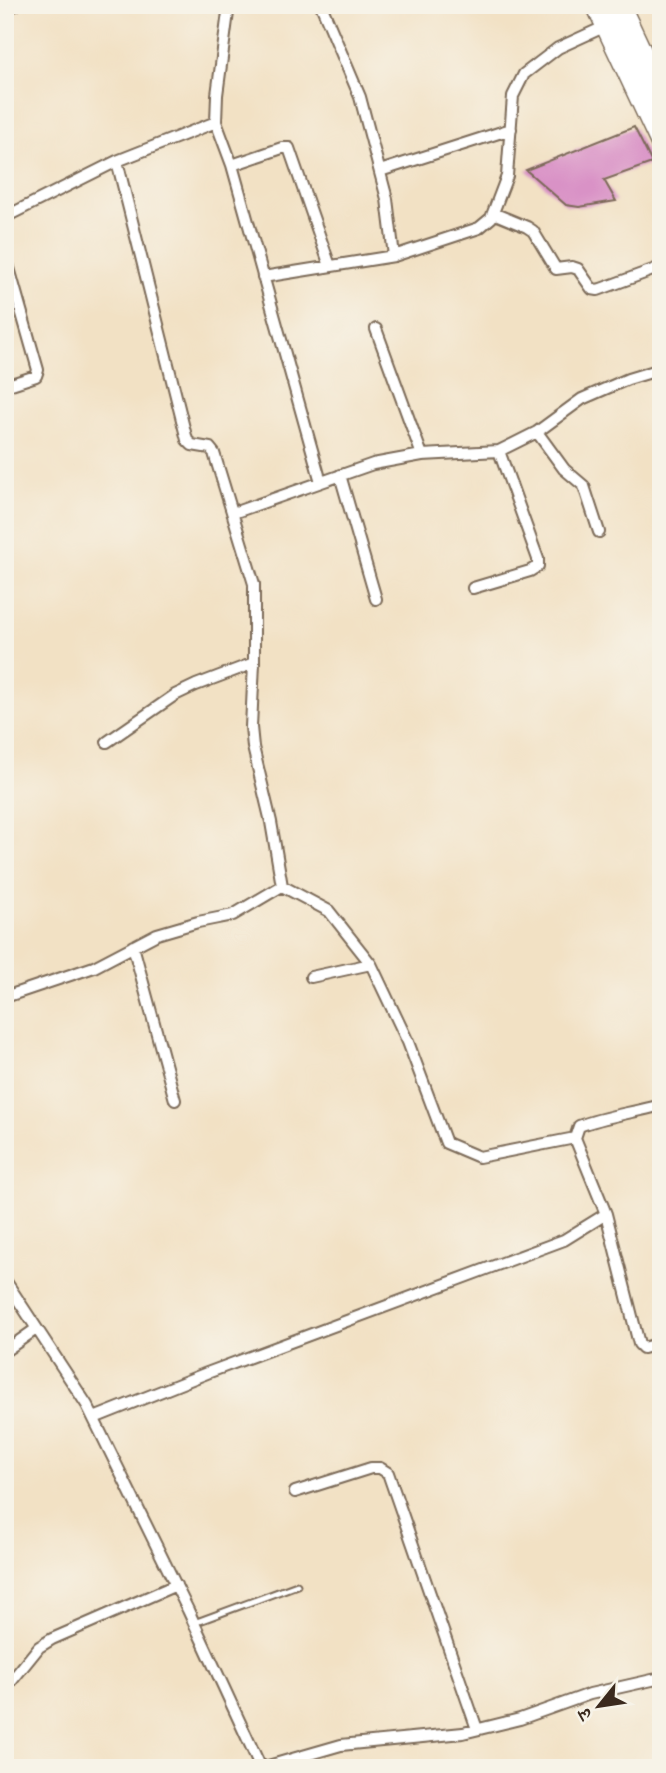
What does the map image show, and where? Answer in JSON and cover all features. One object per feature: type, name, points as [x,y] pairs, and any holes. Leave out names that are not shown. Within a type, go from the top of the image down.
[{"type":"highway","points":[[597,5],[661,142]]},
{"type":"highway","points":[[619,5],[661,95]]},
{"type":"street","points":[[229,5],[216,94],[216,122],[232,165],[321,482]]},
{"type":"street","points":[[321,5],[360,97],[387,199],[394,256]]},
{"type":"street","points":[[263,277],[394,256],[479,228],[491,218],[507,176],[513,96],[524,74],[558,48],[606,26]]},
{"type":"street","points":[[5,217],[117,161],[216,122]]},
{"type":"street","points":[[380,171],[511,129]]},
{"type":"street","points":[[232,165],[289,148],[330,266]]},
{"type":"street","points":[[117,161],[187,440],[192,445],[210,448],[214,453],[254,584],[251,727],[282,886]]},
{"type":"street","points":[[493,214],[527,226],[537,237],[556,269],[578,269],[592,289],[598,290],[661,267]]},
{"type":"street","points":[[5,254],[38,370],[36,376],[30,379],[5,386]]},
{"type":"street","points":[[5,300],[19,296]]},
{"type":"street","points":[[376,329],[422,455]]},
{"type":"street","points":[[233,513],[373,464],[422,455],[499,452],[537,432],[582,399],[628,379],[661,369]]},
{"type":"street","points":[[537,432],[564,469],[584,486],[599,532]]},
{"type":"street","points":[[473,588],[530,571],[538,566],[538,559],[499,452]]},
{"type":"street","points":[[340,475],[376,599]]},
{"type":"street","points":[[107,742],[175,695],[254,663]]},
{"type":"street","points":[[5,998],[73,976],[156,934],[233,915],[282,886]]},
{"type":"street","points":[[282,886],[329,911],[371,964],[408,1041],[446,1143],[479,1157],[575,1138]]},
{"type":"street","points":[[133,946],[175,1100]]},
{"type":"street","points":[[311,977],[371,964]]},
{"type":"street","points":[[661,1105],[622,1116],[601,1118],[579,1126],[575,1138],[606,1214],[639,1344],[643,1348],[661,1343]]},
{"type":"street","points":[[94,1418],[564,1240],[606,1214]]},
{"type":"street","points":[[5,1280],[94,1418],[261,1768],[341,1745],[463,1733],[520,1719],[590,1694],[661,1678]]},
{"type":"street","points":[[5,1351],[36,1329]]},
{"type":"street","points":[[295,1492],[371,1468],[388,1472],[477,1729]]},
{"type":"street","points":[[5,1689],[39,1647],[52,1639],[176,1586]]},
{"type":"lane","points":[[194,1623],[297,1585]]},
{"type":"path","points":[[5,15],[33,5]]},
{"type":"building","points":[[634,127],[652,163],[604,180],[616,201],[579,207],[566,205],[526,170]]}]
